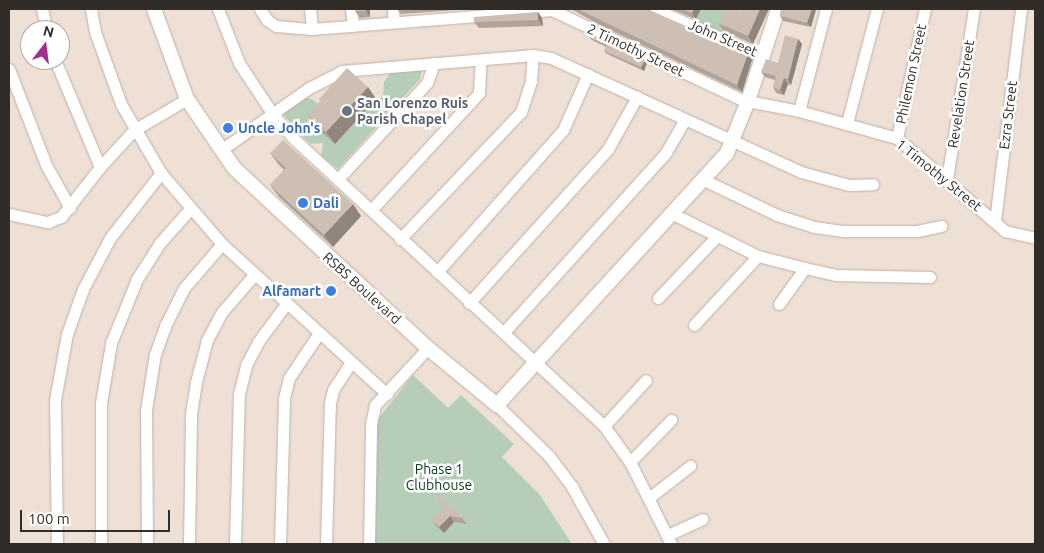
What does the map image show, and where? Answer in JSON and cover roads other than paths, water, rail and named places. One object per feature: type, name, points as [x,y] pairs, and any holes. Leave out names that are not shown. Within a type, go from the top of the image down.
[{"type":"street","points":[[90,9],[95,32],[121,104],[134,130],[161,173],[189,210],[254,275],[387,394]]},
{"type":"street","name":"RSBS Boulevard","points":[[154,9],[170,61],[187,99],[221,150],[255,190],[428,348],[497,405],[549,456],[572,487],[598,542]]},
{"type":"street","points":[[218,9],[239,62],[272,113],[293,138],[372,209],[400,239],[469,304],[538,361],[604,426],[630,462],[650,497],[670,540],[703,518]]},
{"type":"street","name":"2 Timothy Street","points":[[260,9],[267,20],[276,26],[312,29],[394,22],[436,14],[552,10],[562,12],[748,101]]},
{"type":"street","points":[[310,9],[312,29]]},
{"type":"street","points":[[351,9],[353,26]]},
{"type":"street","points":[[393,9],[394,22]]},
{"type":"street","name":"John Street","points":[[654,9],[764,56]]},
{"type":"street","points":[[497,405],[704,180],[734,143],[778,9]]},
{"type":"street","points":[[798,111],[826,9]]},
{"type":"street","points":[[848,124],[877,9]]},
{"type":"street","name":"Philemon Street","points":[[897,138],[925,9]]},
{"type":"street","name":"Revelation Street","points":[[947,179],[974,9]]},
{"type":"street","name":"Ezra Street","points":[[995,221],[1021,9]]},
{"type":"street","points":[[221,150],[272,113],[342,70],[533,56],[551,58],[734,143],[828,181],[874,184]]},
{"type":"street","points":[[400,239],[521,112],[529,89],[533,56]]},
{"type":"street","points":[[372,209],[479,93],[480,60]]},
{"type":"street","points":[[338,179],[427,83],[434,63]]},
{"type":"street","points":[[9,69],[46,165],[70,208]]},
{"type":"street","points":[[58,70],[100,167]]},
{"type":"street","points":[[437,272],[563,130],[588,74]]},
{"type":"street","points":[[469,304],[608,149],[637,97]]},
{"type":"street","points":[[9,214],[48,222],[61,217],[70,208],[100,167],[134,130],[187,99]]},
{"type":"street","name":"1 Timothy Street","points":[[748,101],[798,111],[897,138],[1011,234],[1035,238]]},
{"type":"street","points":[[504,332],[665,154],[685,120]]},
{"type":"street","points":[[57,544],[56,400],[66,334],[83,288],[110,238],[161,173]]},
{"type":"street","points":[[704,180],[776,215],[814,227],[844,231],[917,231],[941,226]]},
{"type":"street","points":[[101,544],[100,404],[111,344],[137,279],[159,244],[189,210]]},
{"type":"street","points":[[673,214],[758,256],[805,268],[835,274],[930,277]]},
{"type":"street","points":[[658,298],[717,236]]},
{"type":"street","points":[[147,544],[146,410],[155,354],[165,326],[184,288],[222,244]]},
{"type":"street","points":[[694,325],[758,256]]},
{"type":"street","points":[[779,304],[805,268]]},
{"type":"street","points":[[189,544],[191,414],[196,382],[207,340],[222,312],[254,275]]},
{"type":"street","points":[[235,544],[239,394],[246,365],[258,342],[286,304]]},
{"type":"street","points":[[280,544],[284,398],[289,378],[319,333]]},
{"type":"street","points":[[369,544],[371,424],[375,406],[428,348]]},
{"type":"street","points":[[326,544],[330,403],[333,390],[351,362]]},
{"type":"street","points":[[604,426],[646,380]]},
{"type":"street","points":[[630,462],[671,420]]},
{"type":"street","points":[[650,497],[690,466]]},
{"type":"place","name":"San Lorenzo Ruis Parish Chapel","points":[[347,111]]},
{"type":"place","name":"Uncle John's","points":[[228,128]]},
{"type":"place","name":"Dali","points":[[303,203]]},
{"type":"place","name":"Alfamart","points":[[331,291]]},
{"type":"park label","name":"Phase 1 Clubhouse","points":[[439,478]]}]
